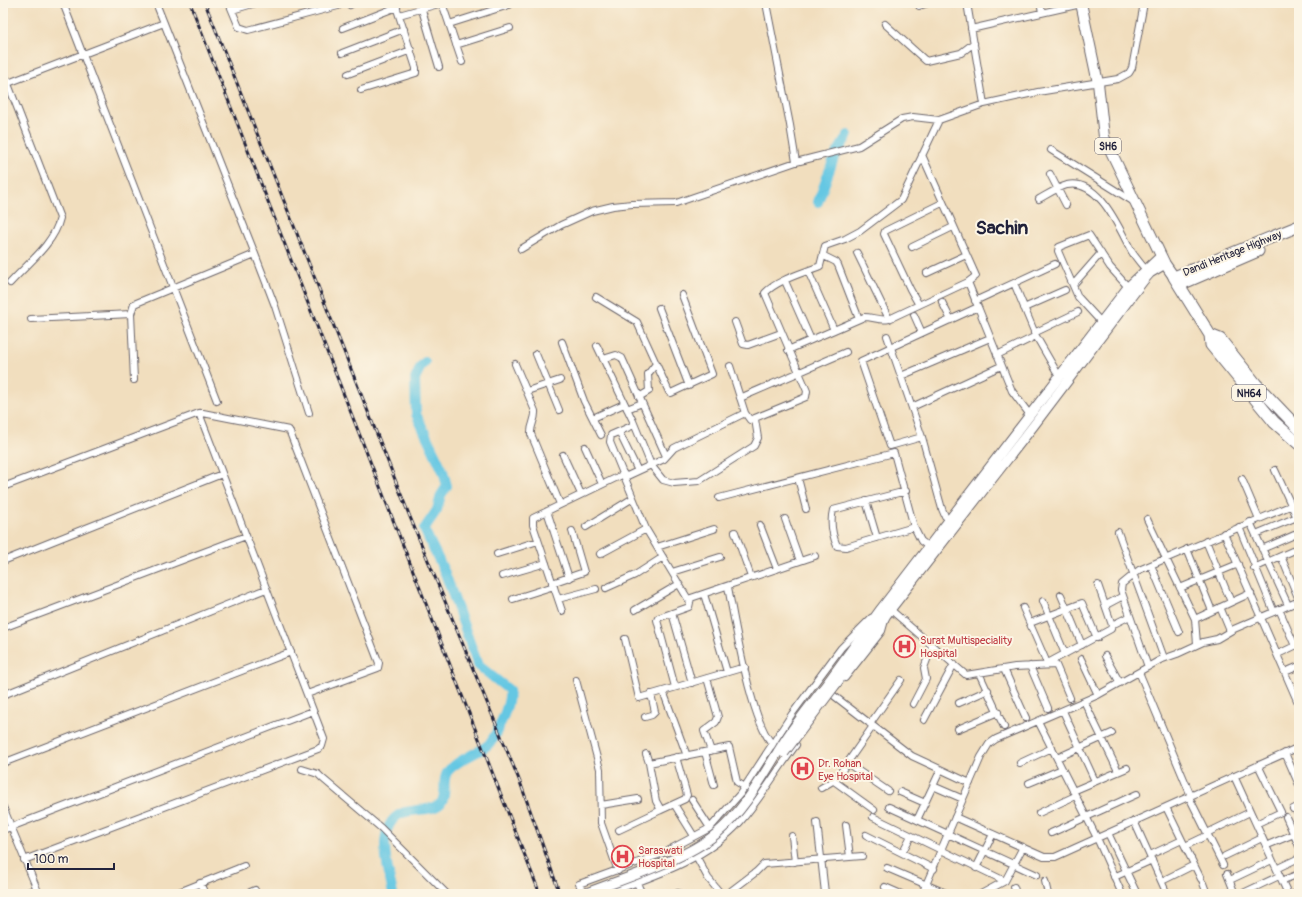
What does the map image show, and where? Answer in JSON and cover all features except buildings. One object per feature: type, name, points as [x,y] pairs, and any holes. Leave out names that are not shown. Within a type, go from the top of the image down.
[{"type":"highway","name":"Dandi Heritage Highway","points":[[1176,281],[1299,226]]},
{"type":"highway","name":"Dandi Heritage Highway","points":[[1176,281],[1299,233]]},
{"type":"highway","name":"Dandi Heritage Highway","points":[[1176,281],[1210,334],[1211,345],[1241,384],[1274,422],[1299,444]]},
{"type":"highway","name":"Dandi Heritage Highway","points":[[1210,334],[1220,339],[1256,384],[1299,429]]},
{"type":"main road","name":"SH6","points":[[1081,4],[1098,83],[1104,137],[1163,260],[1176,281]]},
{"type":"main road","points":[[600,894],[688,857],[722,835],[759,793],[789,746],[865,638],[998,465],[1029,416],[1101,322],[1128,287],[1145,269],[1163,260]]},
{"type":"main road","points":[[886,610],[929,547],[946,532],[949,520],[1036,422],[1143,281],[1163,260]]},
{"type":"main road","points":[[1029,416],[1036,422]]},
{"type":"main road","points":[[584,894],[661,864],[699,846],[715,834],[748,800],[786,739],[833,683]]},
{"type":"street","points":[[63,3],[217,401]]},
{"type":"street","points":[[156,3],[275,306],[309,413]]},
{"type":"street","points":[[229,3],[239,27],[248,30],[338,6],[342,3]]},
{"type":"street","points":[[232,10],[256,3]]},
{"type":"street","points":[[399,15],[420,6],[442,3],[462,62]]},
{"type":"street","points":[[766,3],[787,105],[796,162]]},
{"type":"street","points":[[919,6],[928,3]]},
{"type":"street","points":[[967,3],[984,104]]},
{"type":"street","points":[[1040,3],[1042,12]]},
{"type":"street","points":[[521,249],[561,225],[592,211],[613,206],[632,204],[676,203],[796,162],[859,146],[902,118],[913,117],[939,120],[984,104],[1038,92],[1098,83],[1124,77],[1132,68],[1144,3]]},
{"type":"street","points":[[971,29],[1081,4]]},
{"type":"street","points":[[343,28],[396,5],[411,50],[416,73],[361,90]]},
{"type":"street","points":[[449,24],[508,5]]},
{"type":"street","points":[[420,6],[439,67]]},
{"type":"street","points":[[5,84],[164,23]]},
{"type":"street","points":[[885,24],[926,61],[961,53],[974,43]]},
{"type":"street","points":[[456,45],[510,28]]},
{"type":"street","points":[[342,53],[404,29]]},
{"type":"street","points":[[348,74],[411,50]]},
{"type":"street","points":[[3,72],[5,84],[60,218],[57,229],[51,238],[10,283]]},
{"type":"street","points":[[730,366],[745,413],[750,420],[806,397],[806,391],[799,373],[765,293],[785,281],[820,266],[824,256],[825,246],[845,239],[860,231],[901,200],[939,120]]},
{"type":"street","points":[[1051,150],[1136,203]]},
{"type":"street","points":[[788,350],[864,317],[873,317],[882,321],[889,319],[968,282],[976,276],[942,203],[922,155]]},
{"type":"street","points":[[1050,174],[1066,205]]},
{"type":"street","points":[[1039,199],[1068,185],[1087,188],[1094,193],[1113,216],[1132,253],[1145,269]]},
{"type":"street","points":[[919,305],[884,234],[885,231],[942,203]]},
{"type":"street","points":[[912,247],[953,227]]},
{"type":"street","points":[[1101,322],[1083,304],[1058,251],[1059,247],[1089,235],[1110,267],[1128,287]]},
{"type":"street","points":[[857,253],[889,319]]},
{"type":"street","points":[[1073,284],[1101,253]]},
{"type":"street","points":[[134,380],[131,314],[134,304],[255,254]]},
{"type":"street","points":[[928,273],[966,255]]},
{"type":"street","points":[[824,256],[836,262],[838,265],[858,319]]},
{"type":"street","points":[[929,547],[921,541],[914,527],[906,491],[892,445],[890,446],[880,420],[861,361],[951,320],[1014,283],[1055,264]]},
{"type":"street","points":[[808,271],[834,330]]},
{"type":"street","points":[[785,281],[811,340]]},
{"type":"street","points":[[968,282],[1012,391],[1029,416]]},
{"type":"street","points":[[1014,283],[1035,334],[1060,376]]},
{"type":"street","points":[[1024,308],[1065,290]]},
{"type":"street","points":[[596,297],[637,322],[668,392],[674,393],[710,376],[712,371],[682,295]]},
{"type":"street","points":[[942,302],[951,320]]},
{"type":"street","points":[[659,308],[690,386]]},
{"type":"street","points":[[997,355],[1078,312]]},
{"type":"street","points":[[31,319],[131,314]]},
{"type":"street","points":[[914,315],[922,333]]},
{"type":"street","points":[[735,322],[743,344],[748,345],[781,333]]},
{"type":"street","points":[[887,336],[922,437],[942,509],[945,516],[949,520]]},
{"type":"street","points":[[901,376],[990,338]]},
{"type":"street","points":[[562,342],[584,401],[601,435]]},
{"type":"street","points":[[597,346],[651,465],[663,480],[674,483],[699,481],[754,446],[758,438],[755,419]]},
{"type":"street","points":[[740,398],[846,352]]},
{"type":"street","points":[[536,354],[559,410]]},
{"type":"street","points":[[603,359],[619,356],[666,456]]},
{"type":"street","points":[[515,364],[535,411],[535,419],[530,429],[531,434],[560,504]]},
{"type":"street","points":[[593,418],[641,400],[649,391],[648,374],[655,365]]},
{"type":"street","points":[[912,407],[1001,366]]},
{"type":"street","points":[[527,391],[560,380]]},
{"type":"street","points":[[24,860],[318,749],[322,746],[324,739],[199,413]]},
{"type":"street","points":[[3,487],[199,413],[289,430],[379,663],[378,668],[307,694]]},
{"type":"street","points":[[562,611],[532,521],[537,515],[602,484],[651,465],[666,456],[674,448],[745,413]]},
{"type":"street","points":[[634,425],[611,435],[609,439],[646,530],[688,599],[728,587],[752,577],[815,556]]},
{"type":"street","points":[[619,432],[638,471]]},
{"type":"street","points":[[892,445],[922,437]]},
{"type":"street","points":[[584,447],[602,484]]},
{"type":"street","points":[[720,498],[894,453]]},
{"type":"street","points":[[563,455],[581,494]]},
{"type":"street","points":[[1256,534],[1298,520],[1290,506],[1275,470]]},
{"type":"street","points":[[3,561],[222,474]]},
{"type":"street","points":[[798,478],[806,509]]},
{"type":"street","points":[[1242,479],[1259,519]]},
{"type":"street","points":[[906,491],[833,510],[831,517],[833,537],[837,546],[846,547],[914,527]]},
{"type":"street","points":[[586,527],[633,498]]},
{"type":"street","points":[[866,501],[877,538]]},
{"type":"street","points":[[1148,667],[1121,587],[1134,574],[1151,565],[1290,506]]},
{"type":"street","points":[[547,510],[569,578]]},
{"type":"street","points":[[785,519],[800,561]]},
{"type":"street","points":[[1147,519],[1195,619],[1198,644]]},
{"type":"street","points":[[1250,522],[1288,605]]},
{"type":"street","points":[[760,525],[777,569]]},
{"type":"street","points":[[1239,527],[1254,568],[1297,645],[1278,654]]},
{"type":"street","points":[[657,547],[714,529]]},
{"type":"street","points":[[600,554],[646,530]]},
{"type":"street","points":[[513,599],[584,572],[572,531]]},
{"type":"street","points":[[735,532],[752,577]]},
{"type":"street","points":[[1118,532],[1164,658]]},
{"type":"street","points":[[1262,549],[1299,533]]},
{"type":"street","points":[[1224,534],[1262,617],[1299,705]]},
{"type":"street","points":[[3,628],[246,536]]},
{"type":"street","points":[[1206,541],[1231,602]]},
{"type":"street","points":[[498,554],[538,542]]},
{"type":"street","points":[[1254,568],[1299,548]]},
{"type":"street","points":[[1187,549],[1212,611]]},
{"type":"street","points":[[922,894],[981,757],[989,744],[996,739],[1098,695],[1164,658],[1198,644],[1217,639],[1230,631],[1299,601],[1281,556]]},
{"type":"street","points":[[606,588],[635,575],[663,557]]},
{"type":"street","points":[[672,572],[720,557]]},
{"type":"street","points":[[502,576],[546,563]]},
{"type":"street","points":[[1180,588],[1238,564]]},
{"type":"street","points":[[1151,565],[1179,632]]},
{"type":"street","points":[[635,610],[679,584]]},
{"type":"street","points":[[1045,664],[1109,632],[1112,625],[1098,585]]},
{"type":"street","points":[[728,587],[745,667],[760,724],[765,735],[772,744],[789,754]]},
{"type":"street","points":[[3,695],[266,589]]},
{"type":"street","points":[[558,599],[596,589]]},
{"type":"street","points":[[1195,619],[1251,593]]},
{"type":"street","points":[[704,594],[727,672]]},
{"type":"street","points":[[1061,595],[1082,645]]},
{"type":"street","points":[[1106,605],[1123,596]]},
{"type":"street","points":[[675,688],[657,620],[658,618],[688,607],[691,598]]},
{"type":"street","points":[[1043,601],[1065,654]]},
{"type":"street","points":[[1030,623],[1080,603],[1084,605],[1097,638]]},
{"type":"street","points":[[1220,607],[1230,631]]},
{"type":"street","points":[[1023,608],[1045,664]]},
{"type":"street","points":[[886,610],[966,675],[1045,664],[1056,665],[1070,698]]},
{"type":"street","points":[[605,894],[637,883],[696,857],[729,833],[740,822],[789,754],[882,631],[886,610]]},
{"type":"street","points":[[584,894],[579,884],[618,871],[692,838],[710,828],[729,808],[745,787],[792,714],[841,648],[886,610]]},
{"type":"street","points":[[672,613],[692,682]]},
{"type":"street","points":[[1112,625],[1130,616]]},
{"type":"street","points":[[625,639],[639,698],[745,667]]},
{"type":"street","points":[[913,704],[926,679],[924,668],[932,646]]},
{"type":"street","points":[[3,763],[291,652]]},
{"type":"street","points":[[1105,656],[1120,683]]},
{"type":"street","points":[[1081,659],[1098,695]]},
{"type":"street","points":[[924,720],[954,664]]},
{"type":"street","points":[[1030,666],[1048,708]]},
{"type":"street","points":[[1285,672],[1298,667]]},
{"type":"street","points":[[1004,669],[1026,718]]},
{"type":"street","points":[[1139,672],[1190,796],[1224,865]]},
{"type":"street","points":[[979,673],[1004,727]]},
{"type":"street","points":[[707,678],[718,717],[716,722],[704,731],[714,785]]},
{"type":"street","points":[[576,680],[600,769],[602,828],[618,871]]},
{"type":"street","points":[[821,788],[834,781],[901,680]]},
{"type":"street","points":[[959,703],[988,690]]},
{"type":"street","points":[[663,691],[687,756]]},
{"type":"street","points":[[645,717],[652,715],[655,712],[651,694]]},
{"type":"street","points":[[833,695],[912,756],[940,771],[970,783]]},
{"type":"street","points":[[1084,701],[1118,771]]},
{"type":"street","points":[[3,830],[313,710]]},
{"type":"street","points":[[1063,710],[1095,781]]},
{"type":"street","points":[[958,729],[998,712]]},
{"type":"street","points":[[1038,721],[1097,838],[1122,894]]},
{"type":"street","points":[[1057,758],[1112,733]]},
{"type":"street","points":[[955,817],[1023,847],[1050,857],[1134,822],[1299,746]]},
{"type":"street","points":[[649,763],[729,747],[737,782],[759,797]]},
{"type":"street","points":[[1020,762],[1052,748]]},
{"type":"street","points":[[1285,753],[1299,785]]},
{"type":"street","points":[[646,754],[656,801],[661,810]]},
{"type":"street","points":[[619,830],[685,798],[687,795],[676,758]]},
{"type":"street","points":[[847,763],[888,791]]},
{"type":"street","points":[[1256,824],[1281,812],[1258,765]]},
{"type":"street","points":[[1039,813],[1095,781],[1127,768]]},
{"type":"street","points":[[302,769],[318,774],[380,828],[447,894]]},
{"type":"street","points":[[1029,783],[1062,769]]},
{"type":"street","points":[[917,820],[940,771]]},
{"type":"street","points":[[1234,776],[1288,894]]},
{"type":"street","points":[[834,781],[874,810]]},
{"type":"street","points":[[933,786],[963,799]]},
{"type":"street","points":[[900,792],[925,803]]},
{"type":"street","points":[[1051,833],[1137,794]]},
{"type":"street","points":[[601,805],[638,799]]},
{"type":"street","points":[[692,800],[710,828]]},
{"type":"street","points":[[674,804],[692,838],[696,857],[708,878],[721,894]]},
{"type":"street","points":[[1293,809],[1299,806]]},
{"type":"street","points":[[3,807],[10,827],[38,891],[22,894]]},
{"type":"street","points":[[889,807],[1037,875]]},
{"type":"street","points":[[1166,807],[1207,894]]},
{"type":"street","points":[[1185,846],[1250,812]]},
{"type":"street","points":[[873,817],[1005,881]]},
{"type":"street","points":[[1286,817],[1299,846]]},
{"type":"street","points":[[817,822],[825,893]]},
{"type":"street","points":[[1134,822],[1167,894]]},
{"type":"street","points":[[846,825],[850,857]]},
{"type":"street","points":[[1108,833],[1137,894]]},
{"type":"street","points":[[976,868],[993,834]]},
{"type":"street","points":[[1270,844],[1294,834]]},
{"type":"street","points":[[866,835],[934,868]]},
{"type":"street","points":[[792,836],[795,862]]},
{"type":"street","points":[[902,853],[911,836]]},
{"type":"street","points":[[1225,856],[1262,838]]},
{"type":"street","points":[[1114,877],[1126,872],[1182,840]]},
{"type":"street","points":[[981,894],[1005,883],[1013,864],[1023,847]]},
{"type":"street","points":[[727,894],[764,864],[862,856]]},
{"type":"street","points":[[1280,867],[1299,858]]},
{"type":"street","points":[[1235,894],[1228,877],[1272,860]]},
{"type":"street","points":[[1162,881],[1194,865]]},
{"type":"street","points":[[174,894],[244,866]]},
{"type":"street","points":[[887,868],[948,894]]},
{"type":"street","points":[[1286,879],[1299,874]]},
{"type":"street","points":[[1241,894],[1279,876]]},
{"type":"street","points":[[1045,881],[1048,894]]},
{"type":"street","points":[[637,883],[642,894]]},
{"type":"street","points":[[200,884],[205,894]]},
{"type":"street","points":[[884,887],[901,894]]},
{"type":"street","points":[[1014,887],[1016,894]]},
{"type":"street","points":[[246,894],[255,890]]},
{"type":"street","points":[[1294,894],[1299,892]]},
{"type":"waterway","points":[[818,202],[834,158],[848,135]]},
{"type":"waterway","points":[[393,894],[385,851],[387,830],[392,821],[402,813],[433,808],[441,803],[444,795],[445,778],[448,771],[463,759],[489,744],[503,718],[509,696],[509,690],[478,665],[445,573],[424,529],[437,510],[441,495],[447,486],[443,471],[416,414],[415,379],[421,366],[425,362]]},
{"type":"railway","points":[[190,3],[540,894]]},
{"type":"railway","points":[[205,3],[410,517],[520,782],[560,894]]},
{"type":"place","name":"Surat Multispeciality Hospital","points":[[904,646]]},
{"type":"place","name":"Dr. Rohan Eye Hospital","points":[[802,769]]},
{"type":"place","name":"Saraswati Hospital","points":[[623,856]]},
{"type":"district","name":"Sachin","points":[[1002,227]]}]
